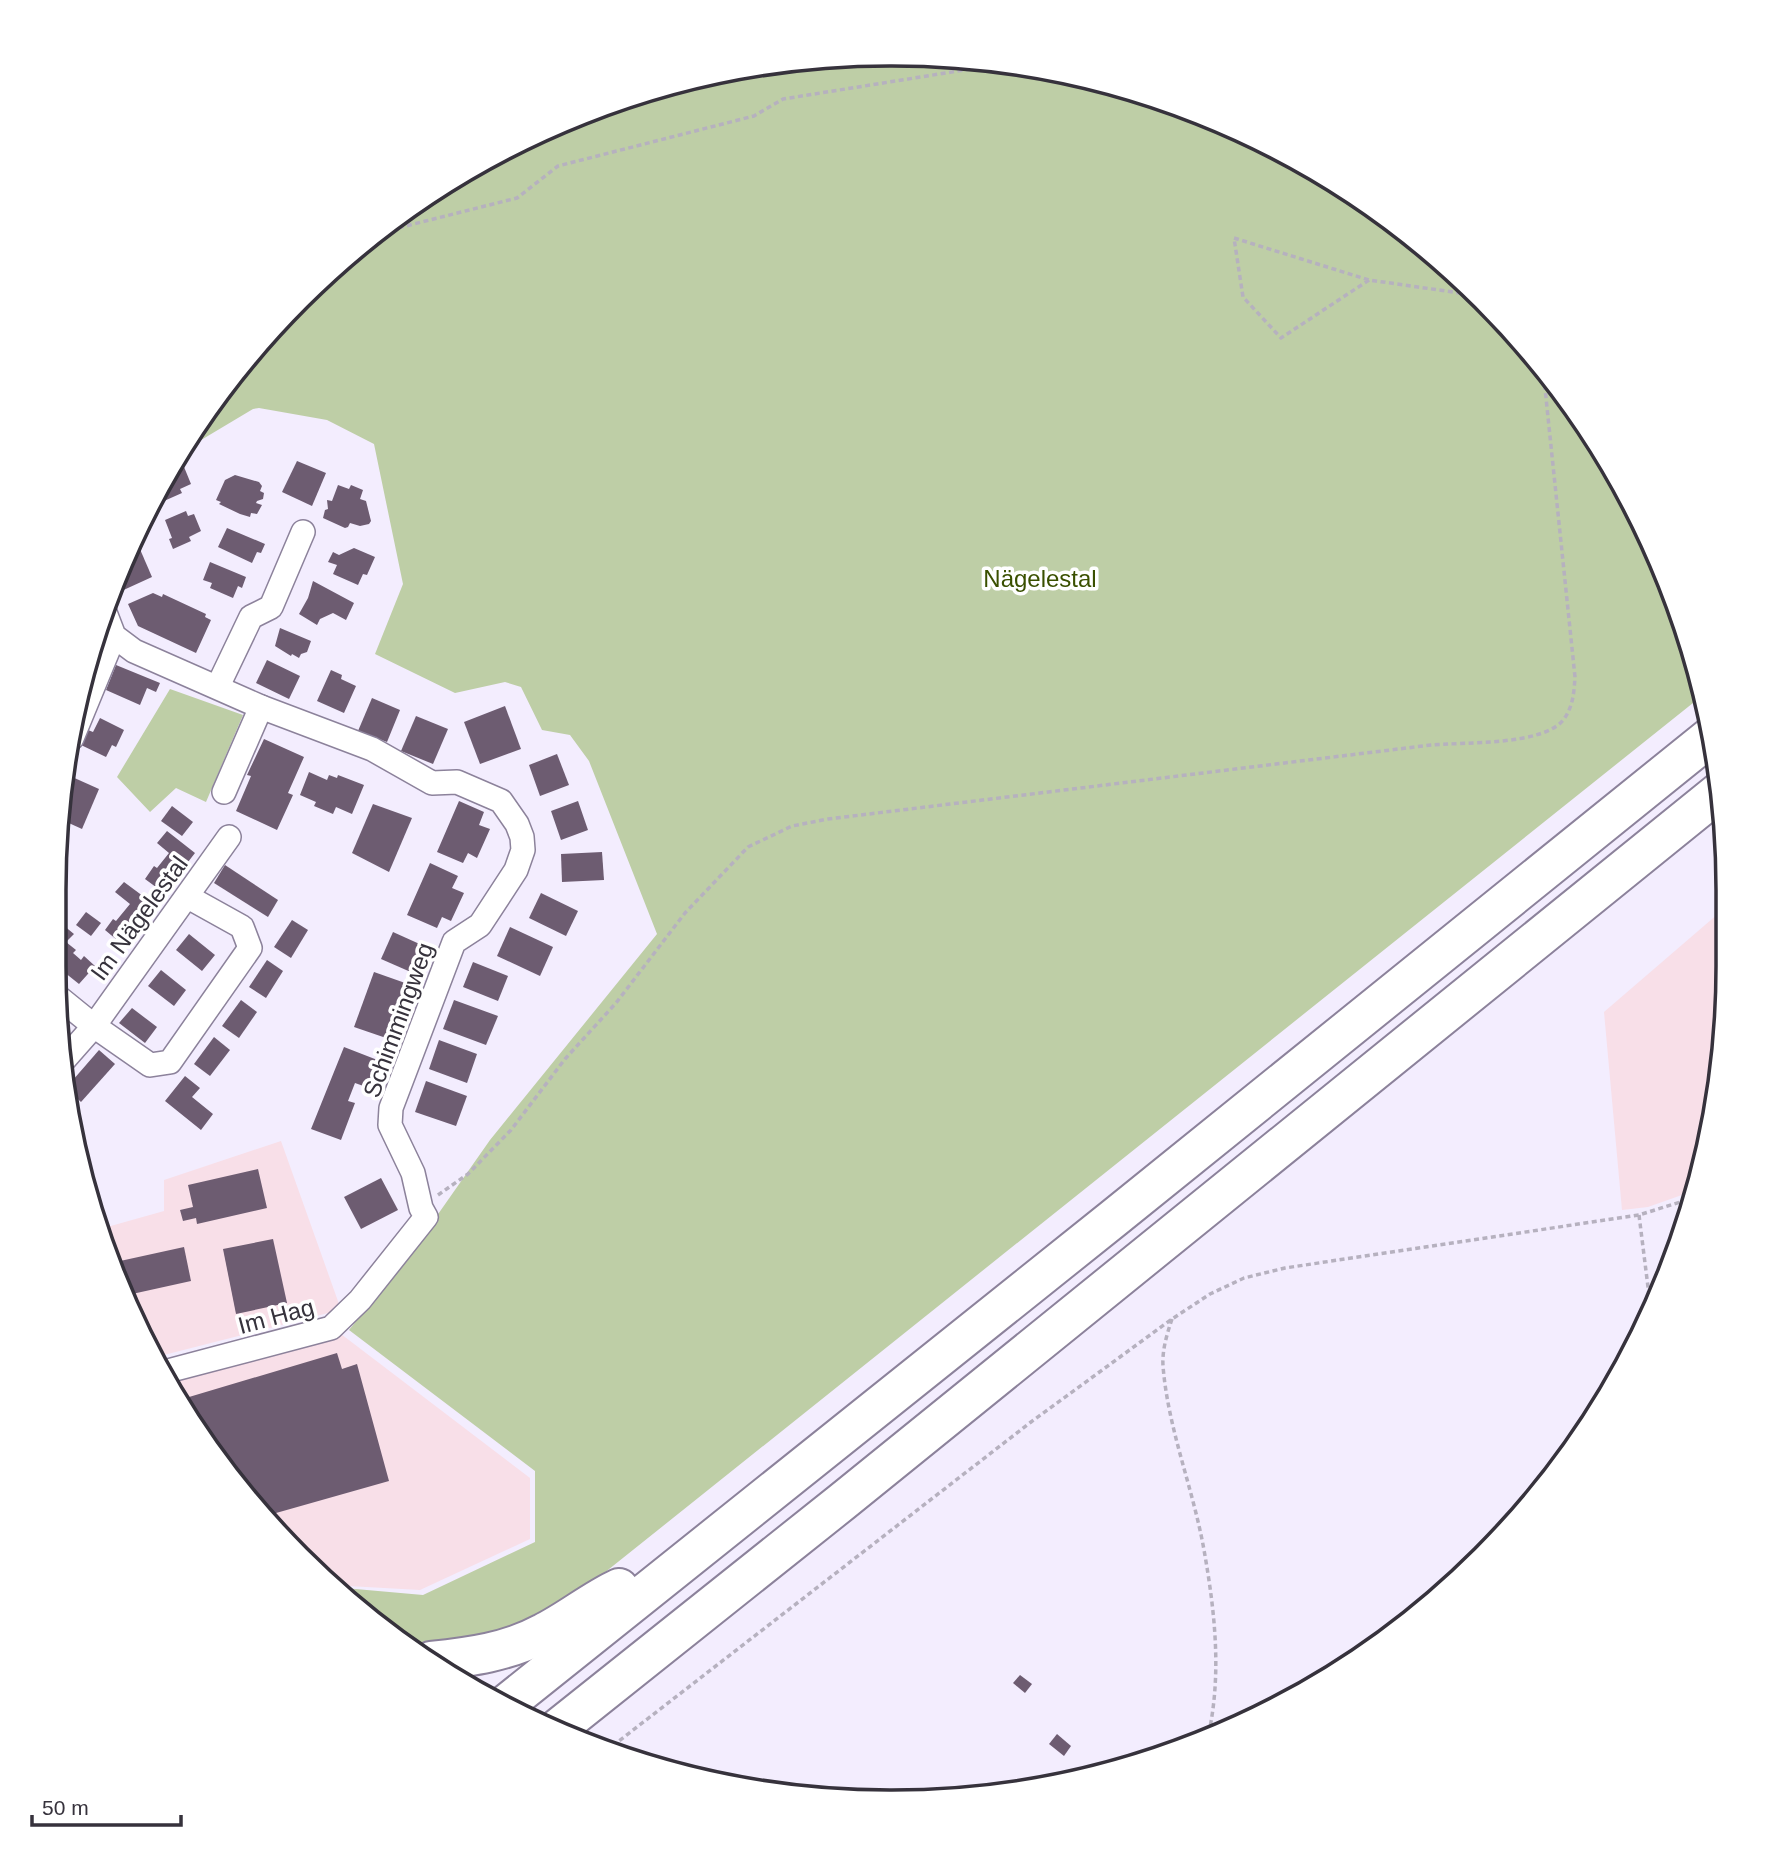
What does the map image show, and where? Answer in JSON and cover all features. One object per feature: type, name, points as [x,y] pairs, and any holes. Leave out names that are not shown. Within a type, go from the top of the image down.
[{"type":"highway","points":[[513,1698],[1702,743]]},
{"type":"highway","points":[[564,1723],[843,1502],[1710,799]]},
{"type":"highway","points":[[445,1660],[480,1656],[513,1646],[541,1634],[617,1588],[649,1590]]},
{"type":"street","points":[[218,686],[251,617],[271,607],[303,532]]},
{"type":"street","points":[[92,689],[114,636],[110,626]]},
{"type":"street","name":"Schimmingweg","points":[[114,636],[134,651],[261,707],[372,749],[432,783],[457,782],[500,801],[517,824],[523,850],[516,870],[480,925],[454,942],[391,1108],[390,1125],[413,1173],[421,1208]]},
{"type":"street","points":[[224,792],[261,707]]},
{"type":"street","name":"Im Nägelestal","points":[[72,1052],[94,1026],[229,837]]},
{"type":"street","points":[[67,1004],[150,1065],[170,1062],[250,947],[242,927],[188,897]]},
{"type":"street","name":"Im Hag","points":[[173,1370],[331,1328],[360,1300],[426,1217],[421,1208]]},
{"type":"path","points":[[403,227],[517,198],[558,166],[754,116],[783,99],[964,70]]},
{"type":"path","points":[[1369,280],[1281,338],[1243,297],[1234,238],[1369,280],[1458,293]]},
{"type":"path","points":[[421,1208],[468,1174],[511,1130],[565,1059],[616,1003],[685,913],[748,847],[792,826],[842,817],[1432,745],[1523,738],[1546,732],[1562,721],[1573,701],[1575,677],[1545,389]]},
{"type":"path","points":[[616,1743],[999,1446],[1209,1294],[1244,1278],[1285,1268],[1639,1215],[1680,1202]]},
{"type":"path","points":[[1639,1215],[1649,1291]]},
{"type":"path","points":[[1172,1319],[1165,1342],[1163,1365],[1173,1423],[1204,1549],[1215,1625],[1217,1666],[1209,1727]]},
{"type":"shaded area","points":[[1716,916],[1714,1020],[1700,1127],[1682,1195],[1648,1207],[1622,1210],[1604,1012]]},
{"type":"shaded area","points":[[281,1141],[339,1304],[332,1312],[165,1355],[129,1282],[109,1227],[164,1211],[164,1180]]},
{"type":"shaded area","points":[[341,1334],[530,1478],[530,1539],[420,1590],[347,1586],[271,1510],[205,1424],[176,1376]]},
{"type":"green space","name":"Nägelestal","points":[[837,68],[945,68],[1052,82],[1156,110],[1207,129],[1303,177],[1349,205],[1393,237],[1435,271],[1474,308],[1511,347],[1545,389],[1577,433],[1605,479],[1653,575],[1672,626],[1693,703],[474,1677],[433,1652],[350,1589],[423,1595],[535,1542],[535,1471],[349,1330],[408,1257],[490,1140],[657,934],[589,761],[570,735],[542,730],[521,687],[505,682],[455,693],[375,654],[403,584],[374,444],[327,420],[253,409],[201,440],[271,347],[347,271],[433,205],[479,177],[575,129],[626,110],[730,82]]},
{"type":"green space","points":[[170,689],[243,715],[206,802],[176,788],[150,812],[117,777]]},
{"type":"building","points":[[297,461],[326,473],[312,506],[282,492]]},
{"type":"building","points":[[184,467],[191,484],[180,489],[182,493],[166,500]]},
{"type":"building","points":[[235,475],[259,482],[262,486],[260,491],[264,493],[263,499],[256,503],[262,505],[257,514],[251,513],[250,517],[240,514],[216,500],[225,480]]},
{"type":"building","points":[[338,485],[349,489],[351,485],[363,490],[360,499],[366,501],[371,521],[369,524],[360,526],[350,523],[345,528],[323,518],[325,510],[328,509],[327,500],[332,501]]},
{"type":"building","points":[[186,511],[188,516],[194,514],[201,531],[189,537],[191,541],[173,549],[165,520]]},
{"type":"building","points":[[227,528],[265,544],[252,563],[218,547]]},
{"type":"building","points":[[354,548],[375,557],[367,575],[363,574],[358,585],[333,574],[337,565],[328,562],[333,552],[339,555]]},
{"type":"building","points":[[141,550],[152,577],[123,590]]},
{"type":"building","points":[[210,562],[246,577],[242,588],[238,586],[233,598],[210,588],[212,583],[203,580]]},
{"type":"building","points":[[313,581],[354,603],[346,620],[333,613],[320,619],[317,625],[299,614]]},
{"type":"building","points":[[153,593],[162,597],[163,594],[206,614],[205,617],[211,620],[196,653],[138,626],[128,604]]},
{"type":"building","points":[[280,628],[311,641],[307,652],[299,658],[275,646]]},
{"type":"building","points":[[267,660],[300,676],[289,699],[256,683]]},
{"type":"building","points":[[116,665],[160,683],[156,692],[147,688],[140,705],[106,690]]},
{"type":"building","points":[[331,670],[342,675],[341,679],[356,686],[344,713],[317,701]]},
{"type":"building","points":[[372,698],[400,710],[387,742],[358,731]]},
{"type":"building","points":[[505,706],[521,749],[480,764],[464,722]]},
{"type":"building","points":[[416,716],[448,729],[433,764],[401,751]]},
{"type":"building","points":[[100,718],[124,730],[116,747],[112,745],[106,757],[81,745],[88,730],[93,732]]},
{"type":"building","points":[[264,739],[304,757],[288,793],[293,795],[277,830],[236,811],[251,776],[247,775]]},
{"type":"building","points":[[557,754],[569,785],[540,796],[529,765]]},
{"type":"building","points":[[309,772],[327,780],[329,775],[337,778],[338,775],[364,785],[352,814],[336,807],[333,814],[314,806],[316,802],[300,795]]},
{"type":"building","points":[[75,778],[99,789],[82,829],[70,823]]},
{"type":"building","points":[[459,801],[484,812],[479,825],[490,829],[477,858],[468,853],[463,863],[437,852]]},
{"type":"building","points":[[578,801],[588,830],[561,840],[551,811]]},
{"type":"building","points":[[373,804],[412,818],[389,872],[352,853]]},
{"type":"building","points":[[172,806],[193,822],[182,836],[161,821]]},
{"type":"building","points":[[167,831],[195,853],[164,893],[145,879],[154,866],[157,868],[169,853],[157,843]]},
{"type":"building","points":[[602,852],[604,880],[562,882],[561,854]]},
{"type":"building","points":[[430,863],[458,876],[452,888],[464,893],[451,921],[442,917],[437,928],[407,915]]},
{"type":"building","points":[[225,865],[278,900],[268,917],[214,883]]},
{"type":"building","points":[[124,882],[155,905],[123,945],[105,930],[130,904],[115,892]]},
{"type":"building","points":[[541,893],[578,911],[566,936],[529,918]]},
{"type":"building","points":[[86,912],[101,923],[91,936],[76,925]]},
{"type":"building","points":[[292,920],[308,930],[291,958],[274,947]]},
{"type":"building","points":[[66,927],[74,934],[66,942]]},
{"type":"building","points":[[510,927],[553,947],[540,976],[497,956]]},
{"type":"building","points":[[393,932],[424,946],[413,973],[381,959]]},
{"type":"building","points":[[189,934],[215,955],[202,971],[176,950]]},
{"type":"building","points":[[66,942],[76,950],[73,953],[81,960],[84,956],[95,966],[79,984],[66,974]]},
{"type":"building","points":[[267,960],[283,971],[266,998],[249,987]]},
{"type":"building","points":[[473,962],[508,976],[498,1001],[463,987]]},
{"type":"building","points":[[161,970],[186,990],[174,1006],[148,986]]},
{"type":"building","points":[[374,972],[408,984],[389,1039],[354,1027]]},
{"type":"building","points":[[241,1000],[257,1012],[239,1038],[222,1026]]},
{"type":"building","points":[[454,1000],[498,1016],[486,1045],[443,1029]]},
{"type":"building","points":[[132,1008],[157,1027],[145,1043],[119,1023]]},
{"type":"building","points":[[214,1037],[230,1050],[210,1076],[194,1064]]},
{"type":"building","points":[[439,1040],[477,1054],[467,1083],[429,1069]]},
{"type":"building","points":[[344,1047],[380,1061],[369,1088],[355,1083],[348,1101],[355,1103],[341,1140],[311,1129]]},
{"type":"building","points":[[99,1050],[115,1064],[81,1102],[78,1099],[75,1078]]},
{"type":"building","points":[[185,1076],[200,1088],[192,1097],[213,1114],[201,1130],[165,1101]]},
{"type":"building","points":[[426,1081],[467,1096],[456,1126],[415,1112]]},
{"type":"building","points":[[258,1169],[267,1208],[197,1224],[196,1218],[183,1221],[180,1210],[193,1207],[188,1185]]},
{"type":"building","points":[[381,1178],[398,1210],[361,1229],[344,1197]]},
{"type":"building","points":[[273,1239],[287,1303],[236,1314],[223,1249]]},
{"type":"building","points":[[184,1247],[191,1281],[134,1293],[121,1261]]},
{"type":"building","points":[[337,1353],[342,1369],[357,1364],[389,1481],[274,1513],[237,1468],[189,1397]]},
{"type":"building","points":[[1020,1675],[1032,1684],[1025,1693],[1013,1683]]},
{"type":"building","points":[[1057,1734],[1071,1746],[1064,1756],[1049,1744]]}]
